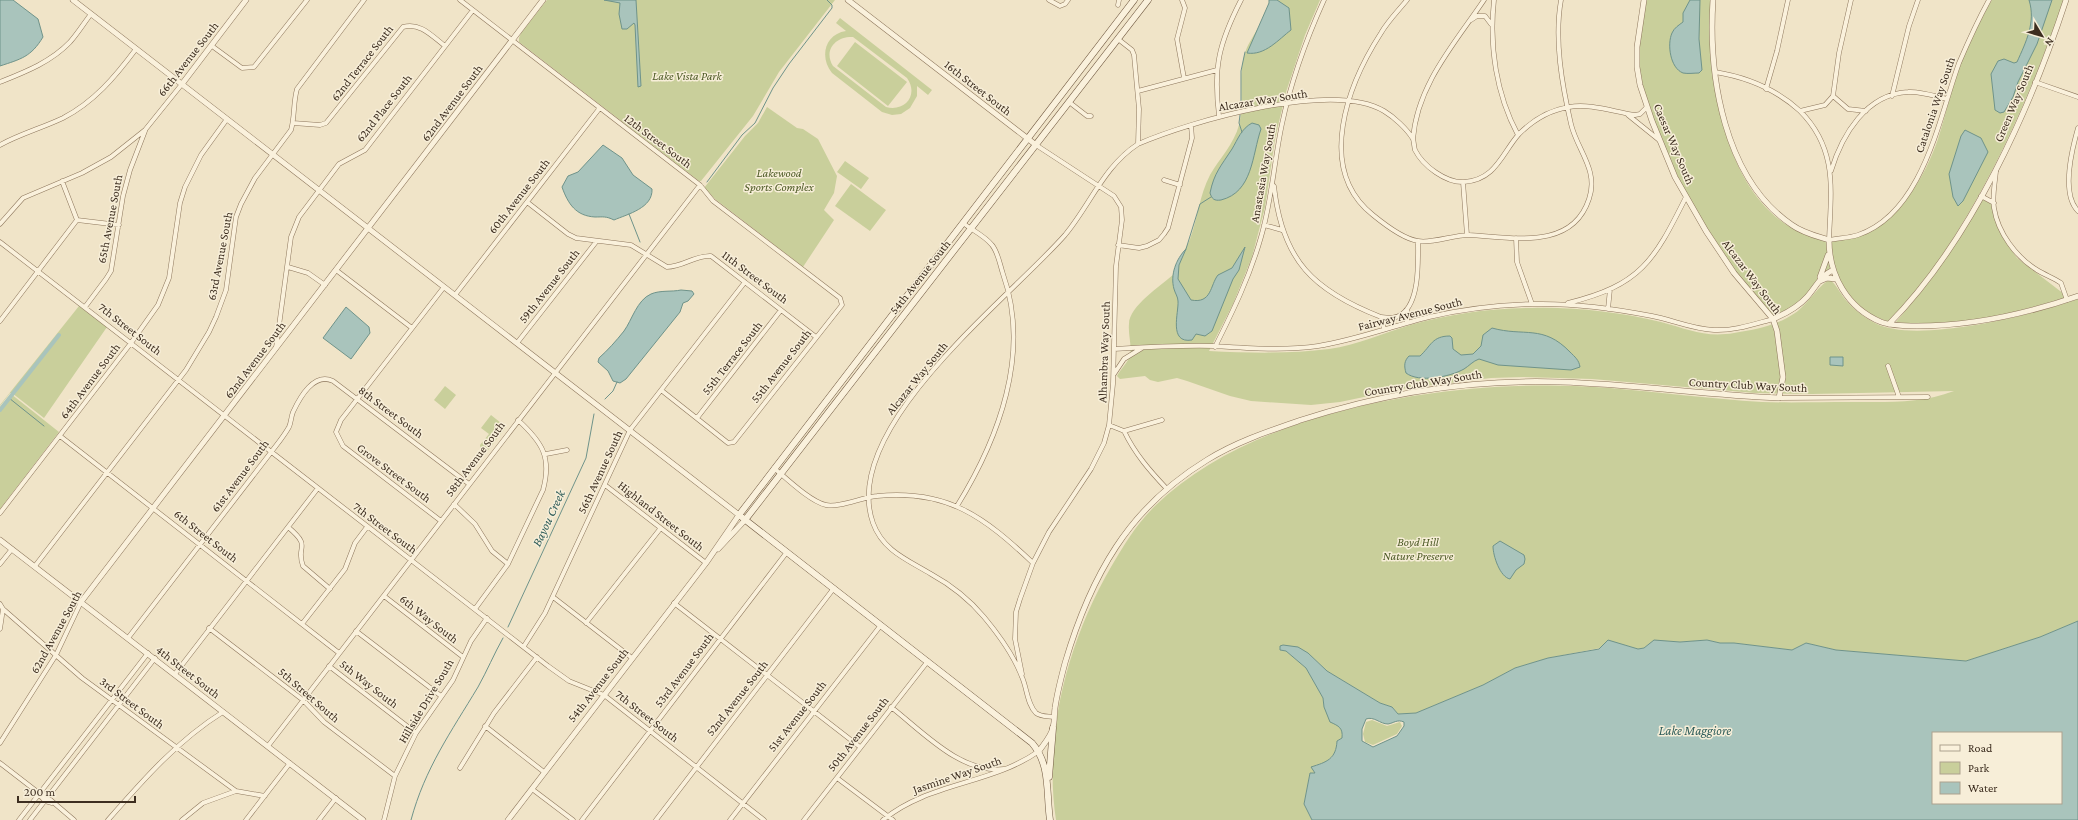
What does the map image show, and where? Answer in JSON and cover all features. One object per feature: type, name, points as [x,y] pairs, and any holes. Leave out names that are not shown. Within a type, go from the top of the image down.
[{"type":"main road","name":"54th Avenue South","points":[[739,515],[1134,0]]},
{"type":"main road","name":"54th Avenue South","points":[[745,520],[1148,0]]},
{"type":"main road","points":[[739,515],[1017,730],[1039,751],[1045,770],[1048,788],[1050,820]]},
{"type":"main road","points":[[1048,788],[1053,728]]},
{"type":"street","points":[[73,0],[739,515]]},
{"type":"street","name":"66th Avenue South","points":[[145,130],[212,46],[246,0]]},
{"type":"street","points":[[212,46],[242,68],[254,67],[307,0]]},
{"type":"street","name":"63rd Avenue South","points":[[34,566],[178,379],[216,317],[226,290],[236,217],[241,204],[251,184],[288,136],[293,123],[293,102],[297,89],[364,0]]},
{"type":"street","name":"12th Street South","points":[[460,0],[599,109],[700,185],[713,201],[840,298],[842,302]]},
{"type":"street","name":"16th Street South","points":[[848,0],[1036,145],[1100,185]]},
{"type":"street","points":[[1049,0],[1060,6],[1065,4],[1068,0]]},
{"type":"street","points":[[1118,5],[1119,0]]},
{"type":"street","points":[[1182,0],[1185,8],[1177,39],[1184,78]]},
{"type":"street","points":[[1219,116],[1216,70],[1222,41],[1241,0]]},
{"type":"street","name":"Anastasia Way South","points":[[1215,346],[1243,288],[1264,225],[1286,104],[1300,60],[1324,0]]},
{"type":"street","points":[[1406,0],[1372,46],[1348,101],[1340,141],[1343,168],[1352,191],[1369,212],[1383,223],[1418,241],[1467,235],[1516,238],[1552,235],[1575,224],[1581,217],[1589,199],[1592,186],[1590,171],[1574,133],[1562,77],[1560,54],[1560,0]]},
{"type":"street","points":[[1413,139],[1415,121],[1424,95],[1440,64],[1484,0]]},
{"type":"street","points":[[1494,0],[1492,27],[1494,56],[1500,91],[1518,135]]},
{"type":"street","name":"Caesar Way South","points":[[1563,304],[1610,289],[1635,274],[1659,249],[1686,197],[1659,140],[1647,107],[1637,67],[1644,0]]},
{"type":"street","points":[[1713,0],[1712,38],[1715,72],[1728,135],[1751,184],[1769,205],[1792,226],[1809,234],[1828,240]]},
{"type":"street","points":[[1766,89],[1777,51],[1788,0]]},
{"type":"street","points":[[1800,111],[1825,105],[1833,96],[1839,52],[1851,0]]},
{"type":"street","points":[[1892,96],[1908,26],[1918,0]]},
{"type":"street","name":"Catalonia Way South","points":[[1828,240],[1859,235],[1888,217],[1901,202],[1924,166],[1932,148],[1960,62],[1989,0]]},
{"type":"street","name":"Green Way South","points":[[1889,324],[1918,292],[1946,255],[1981,196],[1996,168],[2036,82],[2066,0]]},
{"type":"street","name":"62nd Avenue South","points":[[0,743],[56,655],[81,602],[225,416],[541,1]]},
{"type":"street","name":"62nd Place South","points":[[276,349],[291,237],[295,223],[338,164],[365,150],[473,10]]},
{"type":"street","points":[[0,82],[32,69],[47,60],[70,42],[91,14]]},
{"type":"street","points":[[1469,22],[1477,16],[1485,16],[1489,19],[1492,27]]},
{"type":"street","name":"62nd Terrace South","points":[[293,123],[320,125],[326,123],[403,27],[416,25],[445,46]]},
{"type":"street","points":[[1100,185],[1117,159],[1138,144],[1138,91],[1134,55],[1132,50],[1118,38]]},
{"type":"street","points":[[0,145],[62,118],[87,103],[108,84],[136,49]]},
{"type":"street","points":[[1138,91],[1216,70]]},
{"type":"street","points":[[1715,72],[1730,74],[1784,98],[1800,111],[1818,132],[1824,144],[1831,173],[1828,240],[1832,270],[1845,293],[1860,309],[1881,322],[1889,324],[1936,326],[2001,318],[2078,296]]},
{"type":"street","points":[[2036,82],[2078,97]]},
{"type":"street","points":[[1831,173],[1843,138],[1855,121],[1866,111],[1900,93],[1918,92],[1947,99]]},
{"type":"street","points":[[1833,96],[1848,109],[1866,111]]},
{"type":"street","name":"Alcazar Way South","points":[[1138,144],[1219,116],[1286,104],[1348,101],[1371,105],[1384,111],[1396,120],[1413,139],[1415,150],[1430,170],[1442,176],[1463,182]]},
{"type":"street","points":[[1069,102],[1087,116],[1091,116]]},
{"type":"street","points":[[1467,235],[1463,182],[1480,177],[1493,170],[1502,160],[1518,135],[1542,116],[1568,107],[1589,107],[1626,114],[1640,114],[1647,107]]},
{"type":"street","name":"60th Avenue South","points":[[455,296],[599,109]]},
{"type":"street","points":[[1626,114],[1659,140]]},
{"type":"street","name":"64th Avenue South","points":[[0,513],[151,317],[166,285],[172,263],[180,203],[185,187],[204,150],[227,119]]},
{"type":"street","points":[[1118,245],[1139,248],[1153,244],[1159,240],[1168,228],[1192,138],[1191,125]]},
{"type":"street","points":[[2078,128],[2070,170],[2069,186],[2074,207],[2078,211]]},
{"type":"street","points":[[0,224],[24,198],[82,173],[111,157],[145,130]]},
{"type":"street","name":"65th Avenue South","points":[[84,307],[111,271],[130,170],[145,130]]},
{"type":"street","name":"Green Way South","points":[[1996,168],[1994,203],[1999,224],[2019,256],[2037,270],[2061,283],[2067,300]]},
{"type":"street","points":[[1164,180],[1180,185]]},
{"type":"street","points":[[62,181],[77,220]]},
{"type":"street","points":[[1273,181],[1282,230],[1296,258],[1316,282],[1341,300],[1381,318],[1393,318],[1402,314],[1410,305],[1416,283],[1418,241]]},
{"type":"street","name":"58th Avenue South","points":[[268,746],[468,484],[700,185]]},
{"type":"street","name":"Alcazar Way South","points":[[1054,717],[1045,716],[1036,712],[1029,701],[1022,676],[998,634],[972,603],[944,582],[901,558],[885,543],[873,524],[868,497],[872,469],[879,449],[902,409],[955,346],[1064,235],[1100,185]]},
{"type":"street","name":"Alhambra Way South","points":[[1022,676],[1015,639],[1016,612],[1033,563],[1055,522],[1091,470],[1104,443],[1109,425],[1113,376],[1116,266],[1122,220],[1121,207],[1114,196],[1100,185]]},
{"type":"street","points":[[1981,196],[1994,203]]},
{"type":"street","name":"Alcazar Way South","points":[[1686,197],[1734,273],[1773,319],[1777,331],[1783,377],[1779,398]]},
{"type":"street","name":"11th Street South","points":[[527,202],[568,234],[583,240],[631,245],[647,254],[659,264],[667,267],[684,264],[702,256],[711,256],[816,337]]},
{"type":"street","points":[[77,220],[119,225]]},
{"type":"street","points":[[0,321],[77,220]]},
{"type":"street","points":[[957,506],[984,458],[1007,390],[1013,349],[1009,290],[993,246],[963,223]]},
{"type":"street","points":[[1264,225],[1282,230]]},
{"type":"street","points":[[1516,238],[1517,262],[1532,304]]},
{"type":"street","name":"7th Street South","points":[[0,242],[272,451],[367,527],[569,681],[604,695],[764,820]]},
{"type":"street","name":"59th Avenue South","points":[[517,343],[596,242]]},
{"type":"street","points":[[1819,281],[1829,252]]},
{"type":"street","points":[[288,268],[308,273],[325,285]]},
{"type":"street","points":[[336,270],[412,328]]},
{"type":"street","name":"Fairway Avenue South","points":[[1114,349],[1215,346],[1256,349],[1317,346],[1357,338],[1407,323],[1480,308],[1532,304],[1563,304],[1608,309],[1653,316],[1702,329],[1733,329],[1773,319],[1797,305],[1819,281],[1832,270]]},
{"type":"street","points":[[1819,281],[1827,278],[1836,279]]},
{"type":"street","name":"56th Avenue South","points":[[524,646],[545,613],[553,597],[630,430],[745,282]]},
{"type":"street","points":[[357,399],[444,287]]},
{"type":"street","points":[[1608,309],[1610,289]]},
{"type":"street","name":"55th Avenue South","points":[[697,418],[728,443],[734,442],[842,305],[842,302]]},
{"type":"street","points":[[1407,309],[1407,323]]},
{"type":"street","name":"55th Terrace South","points":[[697,418],[782,310]]},
{"type":"street","points":[[1381,318],[1384,329]]},
{"type":"street","points":[[881,329],[889,335]]},
{"type":"street","points":[[1113,376],[1119,365],[1129,354],[1146,347]]},
{"type":"street","points":[[1888,366],[1899,397]]},
{"type":"street","name":"8th Street South","points":[[301,398],[316,381],[320,378],[327,378],[357,399],[468,484]]},
{"type":"street","name":"Country Club Way South","points":[[1039,751],[1053,728],[1058,690],[1065,663],[1080,620],[1093,588],[1117,546],[1132,524],[1167,489],[1207,460],[1239,443],[1277,428],[1364,402],[1456,386],[1518,382],[1559,382],[1626,386],[1736,397],[1928,397]]},
{"type":"street","points":[[661,390],[697,418]]},
{"type":"street","name":"61st Avenue South","points":[[128,638],[272,451],[289,426],[292,414],[301,398]]},
{"type":"street","name":"Grove Street South","points":[[357,399],[338,426],[336,432],[343,446],[441,521]]},
{"type":"street","points":[[475,609],[508,564],[543,490],[546,478],[546,454],[534,434],[518,420]]},
{"type":"street","points":[[1109,425],[1124,431],[1162,420]]},
{"type":"street","points":[[1124,431],[1138,456],[1167,489]]},
{"type":"street","name":"6th Street South","points":[[60,436],[339,653]]},
{"type":"street","points":[[546,454],[567,450]]},
{"type":"street","points":[[774,468],[816,500],[827,506],[834,506],[868,497],[904,494],[933,499],[957,506],[990,525],[1033,563]]},
{"type":"street","name":"Highland Street South","points":[[605,485],[660,529],[706,563]]},
{"type":"street","points":[[175,674],[318,488]]},
{"type":"street","points":[[454,504],[474,524],[492,551],[508,564]]},
{"type":"street","name":"54th Avenue South","points":[[706,563],[739,515]]},
{"type":"street","name":"54th Avenue South","points":[[508,820],[674,603],[706,563],[745,520]]},
{"type":"street","points":[[288,527],[301,539],[303,546],[301,561],[303,566],[330,589]]},
{"type":"street","points":[[302,624],[345,569],[355,543],[367,527]]},
{"type":"street","points":[[586,623],[660,529]]},
{"type":"street","name":"4th Street South","points":[[0,540],[363,820]]},
{"type":"street","points":[[0,564],[12,549]]},
{"type":"street","name":"53rd Avenue South","points":[[582,820],[788,552]]},
{"type":"street","name":"52nd Avenue South","points":[[656,820],[834,588]]},
{"type":"street","name":"6th Way South","points":[[384,596],[462,657]]},
{"type":"street","points":[[553,597],[632,658]]},
{"type":"street","points":[[674,603],[860,747]]},
{"type":"street","name":"3rd Street South","points":[[0,604],[3,609],[56,655],[111,700],[175,747],[236,791],[265,796]]},
{"type":"street","points":[[0,629],[3,609]]},
{"type":"street","name":"Hillside Drive South","points":[[384,820],[396,776],[416,733],[452,680],[462,657],[487,618]]},
{"type":"street","name":"51st Avenue South","points":[[730,820],[881,625]]},
{"type":"street","name":"5th Street South","points":[[209,628],[303,700],[324,722],[396,776]]},
{"type":"street","points":[[356,631],[441,696]]},
{"type":"street","points":[[19,820],[148,653]]},
{"type":"street","points":[[460,768],[485,726],[538,657]]},
{"type":"street","points":[[30,820],[154,658]]},
{"type":"street","name":"50th Avenue South","points":[[804,820],[928,660]]},
{"type":"street","name":"5th Way South","points":[[329,666],[416,733]]},
{"type":"street","points":[[891,707],[946,750],[966,763],[985,768],[1009,768]]},
{"type":"street","points":[[108,820],[175,747],[198,728],[223,712]]},
{"type":"street","points":[[485,726],[544,772]]},
{"type":"street","name":"Jasmine Way South","points":[[883,820],[931,793],[987,777],[1009,768],[1039,751]]},
{"type":"street","points":[[0,763],[74,820]]},
{"type":"street","points":[[246,820],[290,763]]},
{"type":"street","points":[[837,778],[893,820]]},
{"type":"street","points":[[532,788],[573,820]]},
{"type":"street","points":[[182,820],[203,803],[236,791]]},
{"type":"street","points":[[319,820],[336,798]]},
{"type":"green space","name":"Lake Vista Park","points":[[547,0],[835,0],[779,72],[753,116],[701,181],[699,181],[519,42],[521,33]]},
{"type":"green space","name":"Boyd Hill Nature Preserve","points":[[1269,0],[1320,0],[1305,35],[1286,92],[1275,139],[1265,207],[1252,257],[1233,304],[1209,351],[1269,353],[1329,349],[1350,345],[1410,325],[1440,318],[1486,310],[1517,308],[1564,308],[1613,313],[1645,318],[1705,334],[1742,332],[1774,324],[1788,317],[1799,310],[1827,281],[1830,280],[1848,303],[1875,323],[1893,329],[1918,331],[1976,325],[2006,319],[2078,299],[2078,621],[2040,637],[1966,661],[1836,650],[1806,643],[1792,650],[1734,643],[1720,643],[1707,640],[1680,642],[1661,641],[1638,649],[1621,644],[1548,658],[1515,668],[1483,685],[1416,713],[1398,714],[1392,707],[1380,703],[1327,671],[1308,653],[1283,645],[1280,650],[1286,651],[1306,668],[1323,698],[1324,707],[1343,731],[1342,738],[1337,741],[1333,756],[1330,759],[1312,767],[1315,773],[1310,773],[1304,804],[1312,820],[1056,820],[1053,787],[1053,755],[1056,722],[1062,689],[1071,657],[1082,626],[1096,596],[1126,542],[1143,519],[1156,505],[1200,470],[1251,442],[1309,420],[1370,404],[1432,393],[1494,387],[1554,385],[1610,388],[1762,402],[1902,401],[1928,398],[1954,391],[1812,394],[1755,393],[1592,379],[1523,377],[1491,378],[1407,388],[1340,402],[1311,405],[1251,401],[1230,396],[1177,378],[1158,382],[1150,380],[1145,376],[1120,379],[1117,376],[1130,355],[1130,317],[1140,303],[1174,274],[1177,264],[1190,239],[1206,183],[1237,132],[1241,116],[1241,78],[1243,59],[1248,45],[1267,12]]},
{"type":"green space","points":[[1646,0],[1711,0],[1712,60],[1716,93],[1734,156],[1748,184],[1767,208],[1790,227],[1827,242],[1827,257],[1831,272],[1796,304],[1774,317],[1736,273],[1711,238],[1688,198],[1668,156],[1644,91],[1640,72],[1640,41]]},
{"type":"green space","points":[[1992,0],[2064,0],[2013,128],[1971,210],[1920,286],[1891,322],[1866,311],[1847,292],[1835,268],[1831,241],[1858,237],[1886,221],[1908,197],[1918,183],[1938,139],[1954,82],[1964,55]]},
{"type":"green space","points":[[840,18],[932,90],[928,95],[917,86],[917,96],[910,108],[901,114],[892,115],[882,112],[832,73],[828,67],[825,53],[829,41],[839,33],[846,31],[836,23]],"holes":[[[853,37],[907,78],[911,90],[911,96],[908,101],[899,107],[886,107],[833,66],[830,60],[830,50],[833,45],[841,39]]]},
{"type":"green space","points":[[855,42],[907,82],[888,106],[837,66]]},
{"type":"green space","name":"Lakewood Sports Complex","points":[[767,107],[797,128],[803,129],[818,139],[837,176],[834,193],[824,210],[834,220],[803,267],[715,199],[704,188],[745,136],[758,123]]},
{"type":"green space","points":[[845,161],[869,178],[861,189],[837,172]]},
{"type":"green space","points":[[851,184],[886,210],[870,231],[835,206]]},
{"type":"green space","points":[[1982,199],[1992,204],[2006,242],[2017,258],[2064,294],[2065,298],[2003,314],[1960,322],[1917,324],[1896,322],[1942,263]]},
{"type":"green space","points":[[79,306],[107,327],[44,418],[12,393],[10,393],[0,406],[0,405]]},
{"type":"green space","points":[[445,386],[456,395],[445,409],[434,400]]},
{"type":"green space","points":[[11,394],[59,432],[0,509],[0,409]]},
{"type":"green space","points":[[491,415],[506,427],[485,454],[481,451],[480,445],[489,434],[481,428]]},
{"type":"green space","points":[[1372,720],[1387,726],[1400,722],[1402,726],[1397,734],[1373,745],[1365,742],[1363,734],[1366,722]]},
{"type":"water","points":[[0,0],[13,0],[38,19],[43,37],[39,44],[30,53],[0,66]]},
{"type":"water","points":[[604,0],[636,0],[641,86],[638,87],[635,25],[634,23],[627,29],[622,29],[619,14],[620,3]]},
{"type":"water","points":[[1269,0],[1277,0],[1289,8],[1291,30],[1266,49],[1260,52],[1247,53],[1269,3]]},
{"type":"water","points":[[1690,0],[1700,0],[1699,39],[1702,70],[1699,73],[1683,73],[1679,70],[1672,61],[1670,49],[1672,33],[1675,28],[1683,22],[1683,13]]},
{"type":"water","points":[[2029,0],[2052,0],[2037,44],[2018,82],[2013,97],[2004,112],[2000,113],[1995,110],[1991,74],[1998,61],[2004,59],[2014,63],[2017,62],[2027,39],[2031,24],[2031,8]]},
{"type":"water","points":[[1252,123],[1259,125],[1261,129],[1250,171],[1245,181],[1232,196],[1221,200],[1215,200],[1210,193],[1216,175],[1240,134],[1248,125]]},
{"type":"water","points":[[1965,130],[1981,138],[1988,152],[1963,201],[1958,206],[1953,197],[1949,174],[1961,136]]},
{"type":"water","points":[[603,145],[622,158],[633,175],[652,189],[651,196],[644,206],[632,213],[614,220],[607,217],[588,216],[578,212],[570,204],[562,187],[568,176],[578,172]]},
{"type":"water","points":[[1245,247],[1239,270],[1233,279],[1212,331],[1205,336],[1196,334],[1192,340],[1185,340],[1180,337],[1176,326],[1178,300],[1173,284],[1173,273],[1182,253],[1186,249],[1179,265],[1178,279],[1191,300],[1198,300],[1207,296],[1218,275],[1232,268]]},
{"type":"water","points":[[681,290],[692,291],[694,294],[688,301],[683,303],[680,312],[626,379],[620,383],[613,381],[608,371],[598,362],[599,358],[624,331],[638,305],[651,294]]},
{"type":"water","points":[[346,307],[369,327],[370,333],[351,359],[323,338]]},
{"type":"water","points":[[1492,328],[1542,334],[1560,343],[1574,355],[1578,360],[1580,367],[1571,370],[1498,365],[1479,359],[1458,372],[1435,378],[1419,378],[1406,373],[1405,364],[1409,356],[1420,356],[1435,340],[1444,336],[1450,336],[1452,338],[1453,349],[1461,355],[1473,354],[1481,346],[1483,335]]},
{"type":"water","points":[[1830,357],[1843,357],[1843,366],[1830,365]]},
{"type":"water","points":[[1500,541],[1524,555],[1524,564],[1516,570],[1510,579],[1500,570],[1494,555],[1493,546]]},
{"type":"water","name":"Lake Maggiore","points":[[2078,621],[2078,820],[1312,820],[1304,804],[1310,773],[1315,773],[1311,767],[1330,759],[1333,756],[1337,741],[1342,738],[1342,732],[1338,726],[1330,722],[1324,707],[1323,698],[1306,668],[1286,651],[1280,650],[1280,646],[1298,647],[1308,653],[1327,671],[1380,703],[1392,707],[1398,714],[1416,713],[1483,685],[1515,668],[1548,658],[1599,649],[1608,640],[1638,649],[1644,648],[1654,640],[1680,642],[1707,640],[1720,643],[1734,643],[1792,650],[1806,643],[1836,650],[1966,661],[2040,637]],"holes":[[[1369,718],[1388,724],[1402,721],[1404,722],[1404,726],[1397,736],[1373,747],[1362,741],[1362,729],[1366,719]]]},
{"type":"waterway","points":[[707,182],[742,135],[755,123],[773,88],[789,64],[832,8],[832,5],[827,0]]},
{"type":"waterway","points":[[1241,108],[1241,71],[1245,52]]},
{"type":"waterway","points":[[1240,115],[1239,123],[1242,132]]},
{"type":"waterway","points":[[1186,249],[1200,204],[1211,197]]},
{"type":"waterway","name":"Bayou Creek","points":[[629,214],[640,242]]},
{"type":"waterway","points":[[0,410],[59,335]]},
{"type":"waterway","name":"Bayou Creek","points":[[605,399],[613,391],[617,382]]},
{"type":"waterway","points":[[9,398],[44,426]]},
{"type":"waterway","name":"Bayou Creek","points":[[508,627],[586,458],[594,414]]},
{"type":"waterway","name":"Bayou Creek","points":[[411,820],[431,767],[478,687],[503,638]]}]
